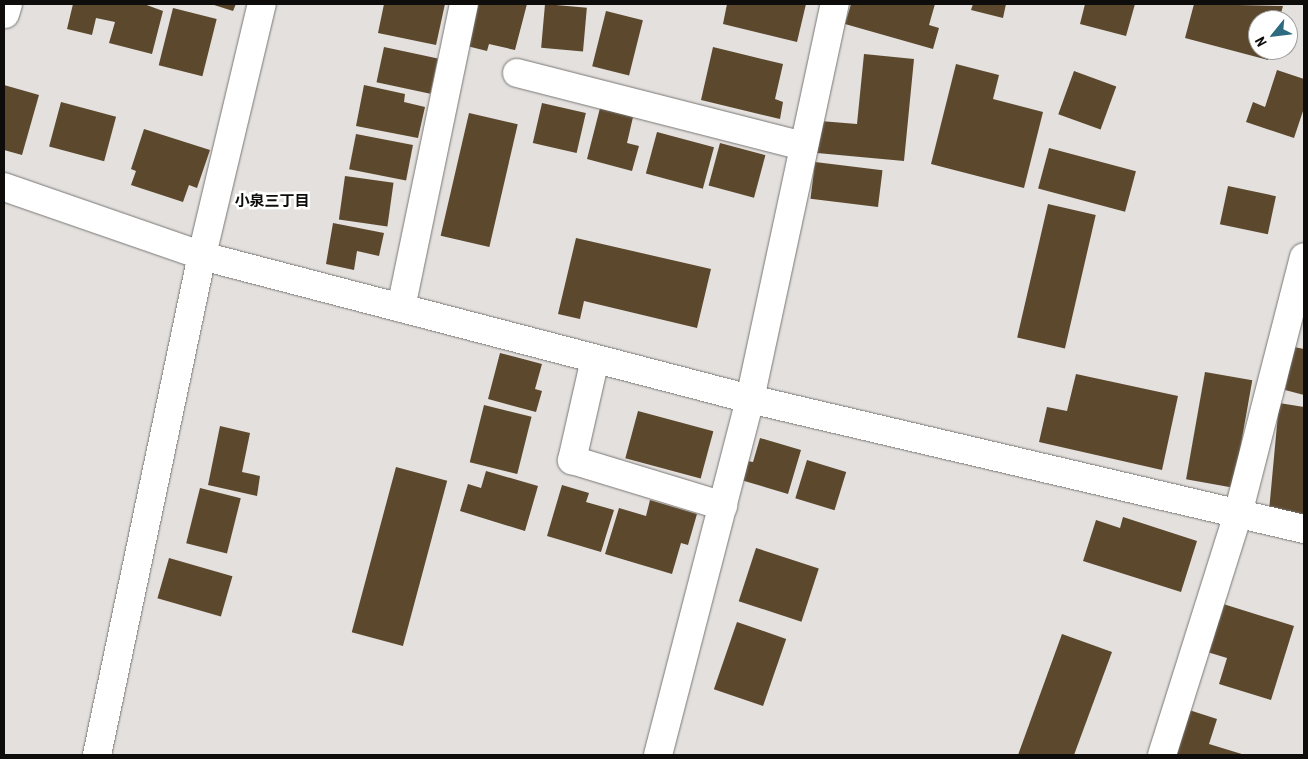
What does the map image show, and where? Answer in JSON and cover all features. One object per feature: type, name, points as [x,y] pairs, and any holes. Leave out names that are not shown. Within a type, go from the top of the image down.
[{"type":"street","points":[[97,755],[202,255],[262,4]]},
{"type":"street","points":[[401,308],[464,4]]},
{"type":"street","points":[[658,755],[750,399],[835,4]]},
{"type":"street","points":[[517,73],[804,146]]},
{"type":"street","points":[[4,187],[202,255],[401,308],[750,399],[1304,529]]},
{"type":"street","points":[[1162,755],[1238,514],[1304,257]]},
{"type":"street","points":[[595,359],[572,460],[722,506]]},
{"type":"building","points":[[73,4],[144,4],[163,11],[152,54],[109,43],[115,22],[96,18],[92,35],[67,29]]},
{"type":"building","points":[[211,4],[236,4],[233,11]]},
{"type":"building","points":[[384,4],[445,4],[436,45],[378,33]]},
{"type":"building","points":[[478,4],[527,4],[515,50],[489,44],[487,51],[467,46]]},
{"type":"building","points":[[545,4],[587,8],[583,51],[541,48]]},
{"type":"building","points":[[727,4],[806,4],[797,42],[723,24]]},
{"type":"building","points":[[851,4],[935,4],[929,25],[939,28],[933,49],[845,24]]},
{"type":"building","points":[[973,4],[1006,4],[1003,18],[971,10]]},
{"type":"building","points":[[1085,4],[1135,4],[1126,36],[1080,24]]},
{"type":"building","points":[[1194,4],[1283,6],[1282,10],[1248,10],[1248,55],[1185,38]]},
{"type":"building","points":[[173,8],[217,19],[202,76],[159,65]]},
{"type":"building","points":[[606,11],[643,20],[629,75],[592,66]]},
{"type":"building","points":[[384,47],[438,58],[430,94],[377,82]]},
{"type":"building","points":[[713,47],[783,64],[775,99],[783,102],[780,119],[701,100]]},
{"type":"building","points":[[864,54],[914,59],[904,161],[817,153],[820,121],[857,124]]},
{"type":"building","points":[[956,64],[999,75],[993,99],[1043,112],[1024,188],[931,164]]},
{"type":"building","points":[[1277,70],[1304,79],[1304,108],[1294,138],[1246,122],[1253,102],[1265,107]]},
{"type":"building","points":[[1074,71],[1116,86],[1101,130],[1058,114]]},
{"type":"building","points":[[4,85],[39,95],[22,155],[4,150]]},
{"type":"building","points":[[364,85],[405,94],[404,102],[425,107],[418,138],[356,126]]},
{"type":"building","points":[[61,102],[116,117],[104,161],[49,146]]},
{"type":"building","points":[[542,103],[586,113],[577,153],[533,143]]},
{"type":"building","points":[[600,108],[633,117],[627,143],[639,146],[632,171],[587,159]]},
{"type":"building","points":[[469,113],[518,124],[489,247],[441,236]]},
{"type":"building","points":[[144,129],[210,150],[197,188],[189,185],[183,202],[131,185],[136,171],[131,169]]},
{"type":"building","points":[[657,132],[714,147],[703,189],[646,174]]},
{"type":"building","points":[[356,134],[413,145],[406,180],[349,169]]},
{"type":"building","points":[[720,143],[765,155],[754,198],[709,186]]},
{"type":"building","points":[[1049,148],[1136,171],[1125,212],[1038,189]]},
{"type":"building","points":[[815,162],[882,170],[878,207],[810,199]]},
{"type":"building","points":[[345,176],[394,183],[387,226],[339,220]]},
{"type":"building","points":[[1228,186],[1276,196],[1268,234],[1220,224]]},
{"type":"building","points":[[1048,204],[1096,215],[1065,349],[1017,337]]},
{"type":"building","points":[[333,223],[384,233],[379,256],[357,251],[354,270],[326,264]]},
{"type":"building","points":[[576,238],[711,269],[697,328],[584,301],[580,319],[558,314]]},
{"type":"building","points":[[1294,347],[1304,349],[1304,395],[1285,390]]},
{"type":"building","points":[[500,353],[542,364],[535,389],[542,391],[536,412],[488,399]]},
{"type":"building","points":[[1205,372],[1252,380],[1233,488],[1186,479]]},
{"type":"building","points":[[1076,374],[1178,396],[1162,470],[1039,442],[1047,407],[1067,411]]},
{"type":"building","points":[[1279,403],[1304,407],[1304,515],[1269,511]]},
{"type":"building","points":[[484,405],[532,417],[517,474],[470,462]]},
{"type":"building","points":[[638,411],[713,431],[701,479],[625,458]]},
{"type":"building","points":[[220,426],[250,433],[242,472],[260,476],[257,496],[208,485]]},
{"type":"building","points":[[760,438],[801,450],[788,494],[741,480],[747,461],[753,462]]},
{"type":"building","points":[[807,460],[846,472],[835,510],[795,498]]},
{"type":"building","points":[[396,467],[447,481],[403,646],[352,632]]},
{"type":"building","points":[[486,471],[538,486],[525,531],[460,511],[468,484],[481,488]]},
{"type":"building","points":[[562,485],[589,493],[586,502],[614,510],[601,552],[547,536]]},
{"type":"building","points":[[200,488],[241,498],[227,553],[186,543]]},
{"type":"building","points":[[650,500],[697,514],[688,545],[681,543],[672,574],[605,554],[619,508],[646,516]]},
{"type":"building","points":[[1123,517],[1197,541],[1181,592],[1083,561],[1096,520],[1120,528]]},
{"type":"building","points":[[756,548],[819,568],[801,622],[739,601]]},
{"type":"building","points":[[169,558],[232,576],[221,617],[157,598]]},
{"type":"building","points":[[1220,603],[1294,626],[1271,700],[1219,684],[1227,658],[1204,651]]},
{"type":"building","points":[[737,622],[786,639],[763,706],[714,689]]},
{"type":"building","points":[[1062,634],[1112,652],[1074,755],[1018,755]]},
{"type":"building","points":[[1186,709],[1217,719],[1209,744],[1245,755],[1173,755]]},
{"type":"district","name":"小泉三丁目","points":[[272,202]]}]
